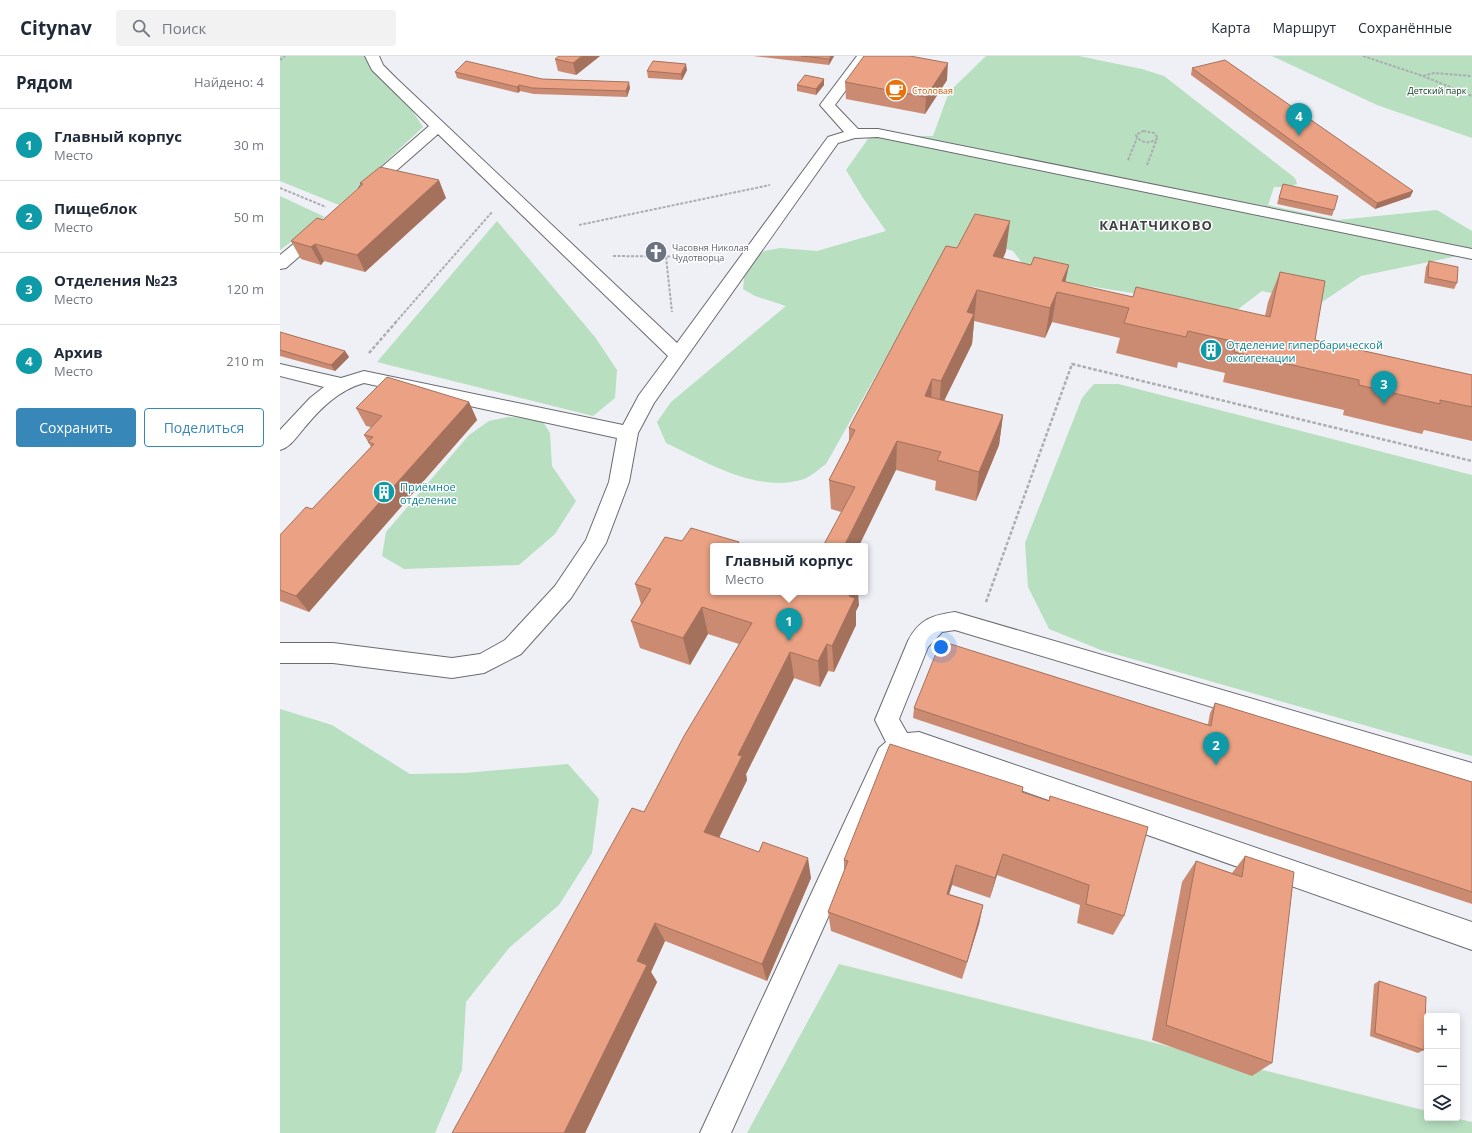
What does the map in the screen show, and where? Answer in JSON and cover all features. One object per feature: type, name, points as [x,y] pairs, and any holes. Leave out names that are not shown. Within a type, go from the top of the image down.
[{"type":"lane","points":[[372,56],[377,67],[678,355]]},
{"type":"lane","points":[[854,134],[827,105],[864,56]]},
{"type":"lane","points":[[356,197],[438,126]]},
{"type":"lane","points":[[280,653],[333,653],[452,668],[484,663],[513,647],[563,592],[595,543],[619,482],[628,434],[646,400],[833,140],[854,134],[878,133],[1472,254]]},
{"type":"lane","points":[[280,264],[339,213]]},
{"type":"lane","points":[[280,370],[341,384]]},
{"type":"lane","points":[[280,443],[322,397],[341,384],[352,379],[364,377],[628,434]]},
{"type":"lane","points":[[900,744],[887,720],[919,641],[936,624],[955,621],[1472,774]]},
{"type":"lane","points":[[715,1133],[888,756],[900,744],[919,743],[1472,936]]},
{"type":"path","points":[[280,60],[285,56]]},
{"type":"path","points":[[1363,56],[1423,76],[1472,96]]},
{"type":"path","points":[[1423,76],[1434,73],[1472,76]]},
{"type":"path","points":[[1148,131],[1157,135],[1158,138],[1156,141],[1146,142],[1137,138],[1136,135],[1138,132],[1148,131]]},
{"type":"path","points":[[549,231],[806,177]]},
{"type":"path","points":[[280,188],[339,213]]},
{"type":"path","points":[[341,384],[509,194]]},
{"type":"path","points":[[575,256],[748,258]]},
{"type":"path","points":[[666,257],[678,355]]},
{"type":"path","points":[[977,627],[1072,364],[1472,461]]},
{"type":"green space","points":[[280,56],[376,56],[423,127],[339,205],[280,181]]},
{"type":"green space","points":[[986,56],[1079,56],[1142,69],[1164,76],[1295,178],[1297,184],[1289,187],[1274,187],[1268,205],[1338,220],[1437,210],[1472,231],[1472,253],[1361,276],[1319,304],[1262,291],[1237,310],[1033,277],[1013,251],[975,240],[933,274],[826,464],[810,476],[786,483],[750,479],[715,467],[666,443],[657,422],[671,402],[786,306],[755,296],[743,289],[744,278],[755,258],[764,251],[780,248],[817,251],[886,231],[846,170],[870,136],[933,136],[949,92]]},
{"type":"green space","name":"Детский парк","points":[[1272,56],[1472,56],[1472,138],[1377,105]]},
{"type":"green space","points":[[280,196],[325,217],[280,250]]},
{"type":"green space","points":[[497,221],[595,337],[617,370],[615,398],[593,416],[377,362]]},
{"type":"green space","points":[[1094,384],[1118,384],[1472,475],[1472,756],[1101,650],[1049,629],[1028,587],[1025,543],[1082,398]]},
{"type":"green space","points":[[508,417],[531,418],[543,422],[550,433],[552,466],[576,501],[555,534],[519,565],[404,569],[382,556],[386,532],[469,435],[489,421]]},
{"type":"green space","points":[[280,709],[332,725],[410,774],[464,773],[568,764],[599,799],[592,853],[559,905],[509,948],[466,1002],[462,1070],[435,1133],[280,1133]]},
{"type":"green space","points":[[839,964],[1424,1110],[1424,1121],[1460,1121],[1460,1119],[1472,1122],[1472,1133],[747,1133]]},
{"type":"building","points":[[559,56],[582,56],[573,63],[555,59]]},
{"type":"building","points":[[801,56],[831,56],[829,59]]},
{"type":"building","points":[[864,56],[910,56],[948,63],[926,97],[845,82]]},
{"type":"building","points":[[1225,60],[1413,191],[1377,203],[1192,68]]},
{"type":"building","points":[[466,61],[542,79],[629,82],[626,91],[532,88],[519,85],[517,87],[455,72]]},
{"type":"building","points":[[653,61],[686,64],[681,74],[647,71]]},
{"type":"building","points":[[805,75],[824,79],[816,89],[797,85]]},
{"type":"building","points":[[380,167],[439,180],[357,255],[315,244],[311,247],[291,241],[317,218],[323,220],[363,184],[360,183]]},
{"type":"building","points":[[1283,184],[1338,196],[1334,210],[1279,198]]},
{"type":"building","points":[[975,214],[1010,221],[993,256],[1031,265],[1034,257],[1069,265],[1062,281],[1133,297],[1136,287],[1270,317],[1280,272],[1325,281],[1315,340],[1472,375],[1472,407],[1440,400],[1440,404],[1359,385],[1359,380],[1234,352],[1236,342],[1188,331],[1186,337],[1124,323],[1129,308],[1057,292],[1050,308],[977,290],[967,312],[974,314],[941,381],[932,379],[925,396],[1003,415],[979,472],[937,460],[941,452],[897,441],[846,543],[825,543],[855,487],[829,480],[855,430],[849,428],[946,246],[957,248]]},
{"type":"building","points":[[1429,261],[1458,267],[1457,283],[1428,277]]},
{"type":"building","points":[[280,332],[345,351],[331,365],[280,350]]},
{"type":"building","name":"Приёмное отделение","points":[[387,377],[469,402],[296,596],[280,590],[280,535],[306,507],[312,509],[374,444],[368,442],[373,437],[364,435],[382,416],[356,408]]},
{"type":"building","points":[[691,528],[739,542],[710,543],[710,595],[850,595],[855,598],[832,646],[827,644],[818,661],[790,652],[738,755],[742,756],[704,832],[759,852],[763,842],[808,858],[762,964],[655,923],[637,961],[647,965],[564,1133],[452,1133],[632,808],[644,812],[684,736],[752,623],[702,607],[683,638],[631,621],[651,589],[635,584],[665,537],[682,541]]},
{"type":"building","points":[[941,641],[1211,726],[1215,703],[1472,782],[1472,892],[914,708]]},
{"type":"building","points":[[890,744],[1023,787],[1022,792],[1049,801],[1050,796],[1148,827],[1124,916],[1086,904],[1089,885],[1003,854],[995,878],[956,865],[947,894],[983,905],[967,962],[828,912],[848,861],[844,860]]},
{"type":"building","points":[[1245,856],[1294,872],[1272,1063],[1166,1025],[1196,861],[1242,877]]},
{"type":"building","points":[[1379,981],[1426,997],[1425,1013],[1424,1013],[1424,1050],[1375,1033]]},
{"type":"place","name":"Столовая","points":[[896,90]]},
{"type":"place","name":"Архив","points":[[1299,136]]},
{"type":"place","name":"Часовня Николая Чудотворца","points":[[656,252]]},
{"type":"place","name":"Отделение гипербарической оксигенации","points":[[1211,350]]},
{"type":"place","name":"Отделения №23","points":[[1384,404]]},
{"type":"place","name":"Приёмное отделение","points":[[384,492]]},
{"type":"place","name":"Главный корпус","points":[[789,641]]},
{"type":"place","name":"Пищеблок","points":[[1216,765]]},
{"type":"district","name":"КАНАТЧИКОВО","points":[[1156,225]]}]
